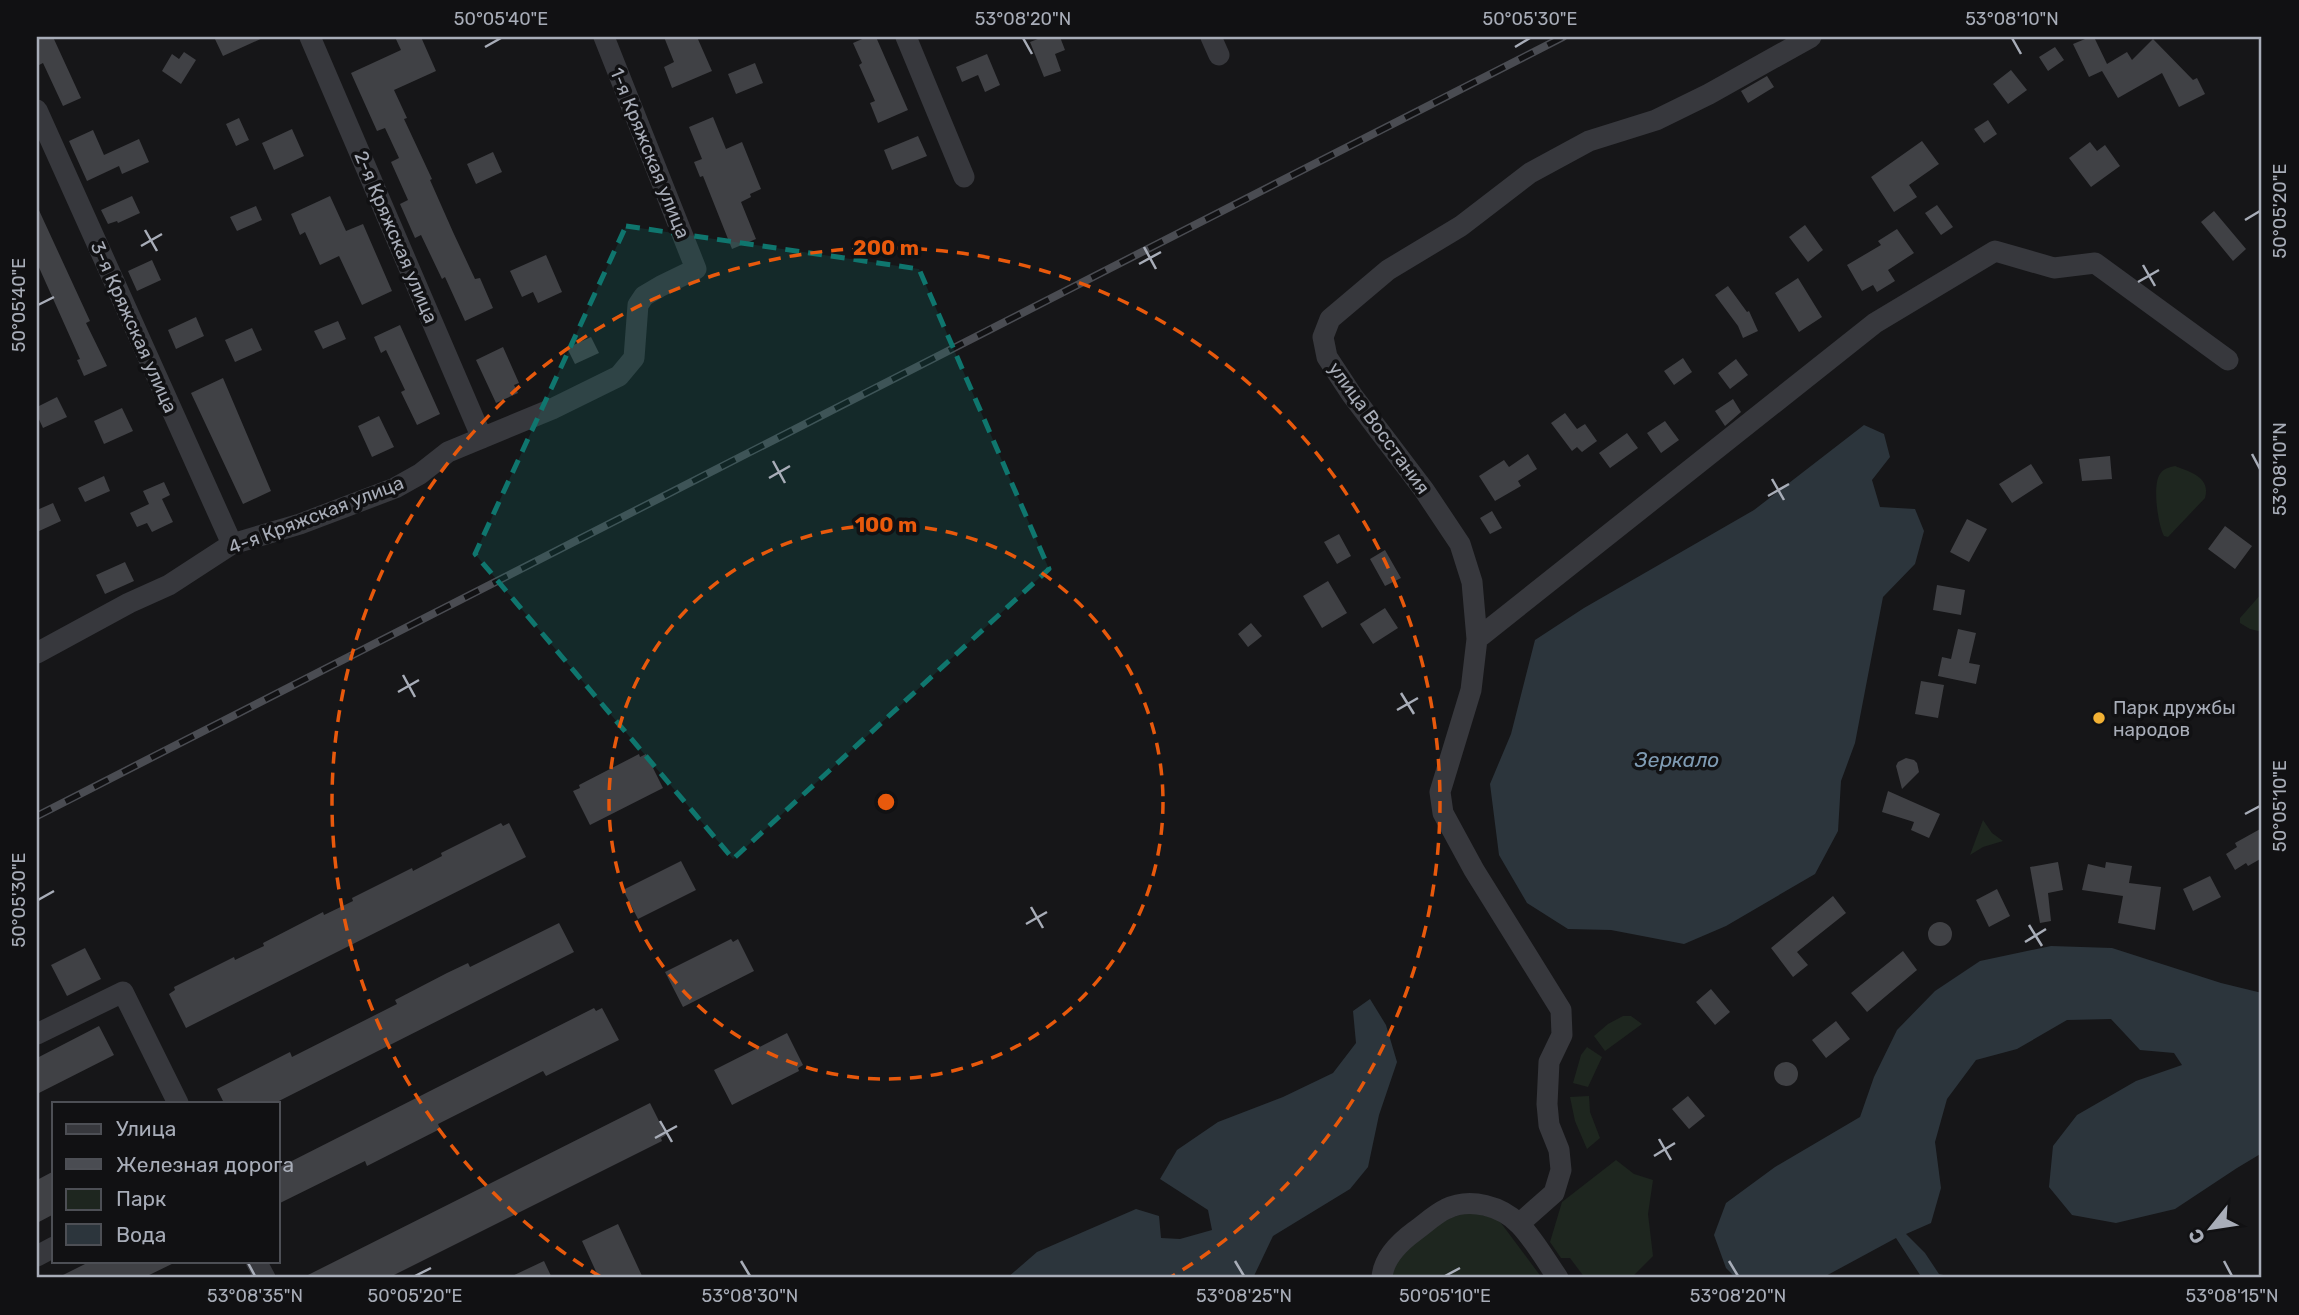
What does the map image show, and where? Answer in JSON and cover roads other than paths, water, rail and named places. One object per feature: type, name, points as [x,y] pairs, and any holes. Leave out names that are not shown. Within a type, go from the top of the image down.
[{"type":"street","name":"2-я Кряжская улица","points":[[310,37],[482,438]]},
{"type":"street","name":"1-я Кряжская улица","points":[[604,37],[696,269]]},
{"type":"street","points":[[906,37],[964,177]]},
{"type":"street","name":"улица Восстания","points":[[1519,1224],[1554,1193],[1561,1170],[1559,1150],[1549,1125],[1547,1104],[1549,1062],[1562,1034],[1562,1010],[1474,870],[1443,813],[1440,792],[1471,690],[1477,639],[1472,582],[1460,544],[1424,490],[1352,395],[1327,357],[1323,337],[1330,319],[1388,270],[1461,226],[1530,173],[1589,141],[1656,120],[1811,37]]},
{"type":"street","name":"3-я Кряжская улица","points":[[37,110],[232,544]]},
{"type":"street","points":[[1477,639],[1875,323],[1996,251],[2054,268],[2095,263],[2228,359]]},
{"type":"street","name":"4-я Кряжская улица","points":[[37,653],[129,603],[169,585],[232,544],[300,524],[395,488],[420,474],[448,452],[552,409],[619,376],[634,358],[638,305],[644,296],[696,269]]},
{"type":"street","points":[[37,1034],[123,992],[178,1102]]},
{"type":"street","points":[[1382,1278],[1383,1270],[1392,1254],[1405,1238],[1445,1209],[1480,1203],[1492,1207],[1519,1224],[1558,1278]]},
{"type":"street","points":[[257,1262],[265,1278]]},
{"type":"water","name":"Зеркало","points":[[1864,425],[1884,434],[1890,457],[1872,480],[1880,507],[1915,509],[1924,531],[1915,564],[1883,597],[1855,743],[1841,781],[1838,831],[1815,874],[1726,926],[1684,944],[1611,930],[1568,929],[1527,903],[1499,855],[1490,784],[1511,734],[1535,640],[1584,608],[1754,510]]},
{"type":"water","points":[[2051,946],[2112,948],[2221,983],[2262,993],[2262,1153],[2175,1209],[2116,1223],[2072,1215],[2049,1187],[2053,1146],[2077,1115],[2136,1081],[2182,1065],[2174,1053],[2140,1050],[2111,1019],[2067,1020],[2017,1049],[1976,1060],[1947,1099],[1935,1142],[1941,1188],[1931,1223],[1906,1234],[1925,1253],[1939,1274],[1957,1278],[1922,1278],[1896,1238],[1822,1278],[1736,1278],[1726,1268],[1714,1235],[1726,1203],[1775,1167],[1860,1117],[1874,1077],[1897,1030],[1935,991],[1980,961]]},
{"type":"water","points":[[1370,999],[1386,1025],[1397,1062],[1379,1115],[1368,1167],[1350,1189],[1273,1236],[1253,1278],[1007,1278],[1037,1252],[1136,1209],[1159,1216],[1161,1238],[1180,1239],[1212,1230],[1208,1210],[1160,1179],[1177,1150],[1218,1122],[1283,1097],[1333,1073],[1356,1043],[1353,1011]]},
{"type":"railway","points":[[37,816],[1563,37]]},
{"type":"place","name":"Парк дружбы народов","points":[[2099,718]]}]
